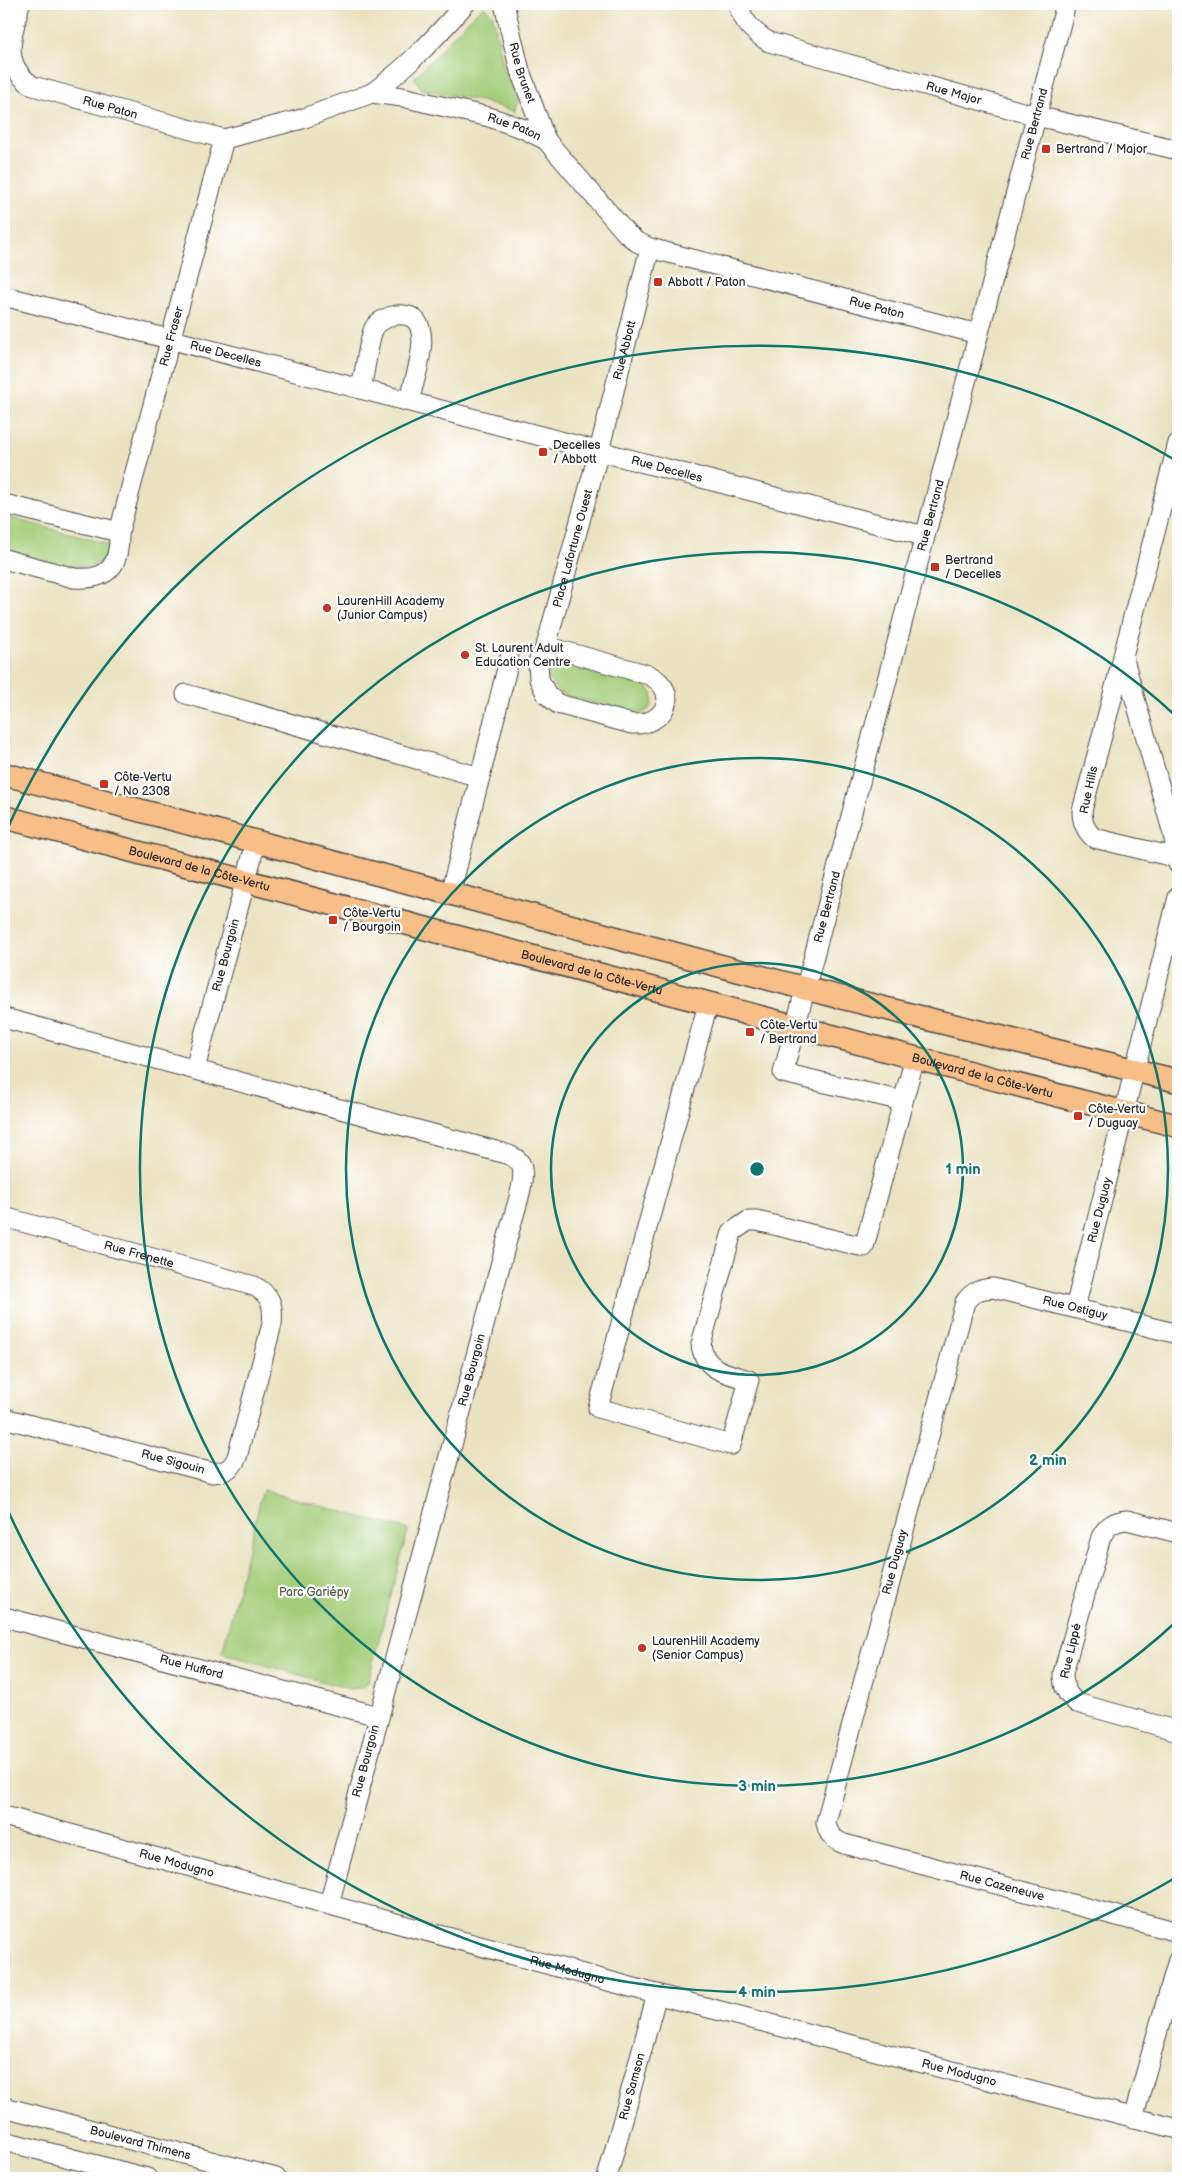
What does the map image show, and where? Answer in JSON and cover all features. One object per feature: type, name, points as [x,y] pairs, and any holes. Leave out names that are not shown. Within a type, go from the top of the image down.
[{"type":"main road","points":[[4,774],[807,989],[1178,1080]]},
{"type":"main road","name":"Boulevard de la Côte-Vertu","points":[[4,817],[708,1004],[1178,1126]]},
{"type":"street","name":"Rue Paton","points":[[20,4],[11,39],[10,55],[15,69],[23,80],[33,86],[224,139],[302,119],[372,93],[402,97],[489,117],[524,129],[546,140],[626,233],[637,242],[650,248],[978,334]]},
{"type":"street","points":[[372,93],[401,72],[423,51],[465,4]]},
{"type":"street","name":"Rue Brunet","points":[[504,4],[520,71],[546,140]]},
{"type":"street","name":"Rue Bertrand","points":[[903,1101],[783,1073],[807,989],[924,536],[1066,4]]},
{"type":"street","name":"Rue Major","points":[[739,9],[752,31],[769,42],[1037,116],[1178,150]]},
{"type":"street","name":"Rue Fraser","points":[[4,559],[74,578],[86,579],[109,570],[116,562],[119,550],[119,532],[224,139]]},
{"type":"street","name":"Rue Abbott","points":[[599,451],[650,248]]},
{"type":"street","name":"Rue Decelles","points":[[4,296],[924,536]]},
{"type":"street","points":[[361,389],[374,328],[383,320],[392,316],[404,315],[414,320],[422,331],[424,344],[409,401]]},
{"type":"street","name":"Rue Hills","points":[[1178,442],[1082,811],[1082,820],[1085,828],[1094,838],[1178,858]]},
{"type":"street","name":"Place Lafortune Ouest","points":[[546,646],[649,674],[659,680],[666,690],[667,701],[664,711],[648,723],[643,725],[632,724],[558,704],[547,695],[538,679],[538,662],[546,646],[599,451]]},
{"type":"street","points":[[4,504],[119,532]]},
{"type":"street","points":[[1123,656],[1175,827],[1178,864]]},
{"type":"street","points":[[450,894],[509,660]]},
{"type":"street","points":[[186,694],[480,777]]},
{"type":"street","name":"Rue Bourgoin","points":[[195,1069],[256,842]]},
{"type":"street","points":[[1126,1112],[1178,897]]},
{"type":"street","points":[[708,1004],[598,1408],[731,1445],[748,1380],[714,1370],[702,1354],[701,1344],[732,1232],[748,1221],[757,1221],[864,1247],[914,1057]]},
{"type":"street","name":"Rue Bourgoin","points":[[4,1018],[502,1153],[514,1157],[520,1163],[523,1173],[511,1225],[329,1904]]},
{"type":"street","name":"Rue Duguay","points":[[1075,1308],[1126,1112]]},
{"type":"street","name":"Rue Frenette","points":[[4,1217],[254,1286],[264,1291],[271,1299]]},
{"type":"street","name":"Rue Ostiguy","points":[[972,1292],[982,1288],[993,1288],[1178,1334]]},
{"type":"street","name":"Rue Duguay","points":[[828,1832],[826,1822],[830,1802],[966,1302],[972,1292]]},
{"type":"street","name":"Rue Sigouin","points":[[4,1418],[213,1473],[229,1470],[237,1457],[272,1324],[273,1311],[271,1299]]},
{"type":"street","name":"Rue Lippé","points":[[1178,1533],[1127,1520],[1111,1524],[1105,1529],[1101,1537],[1063,1673],[1063,1684],[1068,1695],[1077,1703],[1178,1732]]},
{"type":"street","name":"Rue Hufford","points":[[4,1617],[378,1716]]},
{"type":"street","name":"Rue Modugno","points":[[4,1816],[656,1994],[1178,2129]]},
{"type":"street","name":"Rue Cazeneuve","points":[[828,1832],[834,1840],[850,1846],[1178,1932]]},
{"type":"street","points":[[1133,2118],[1178,1960]]},
{"type":"street","name":"Rue Samson","points":[[607,2178],[656,1994]]},
{"type":"street","name":"Boulevard Thimens","points":[[4,2107],[276,2178]]},
{"type":"street","points":[[4,2141],[148,2178]]},
{"type":"green space","points":[[484,6],[493,16],[504,68],[518,98],[515,111],[481,101],[422,89],[414,78],[465,23]]},
{"type":"green space","points":[[4,516],[107,544],[110,547],[104,559],[94,565],[80,567],[63,566],[46,562],[4,549]]},
{"type":"green space","points":[[554,660],[644,684],[652,693],[651,706],[643,713],[634,715],[559,693],[548,678],[546,664]]},
{"type":"green space","name":"Parc Gariépy","points":[[263,1490],[408,1530],[368,1681],[364,1687],[350,1689],[222,1653]]},
{"type":"place","name":"Bertrand / Major","points":[[1046,149]]},
{"type":"place","name":"Abbott / Paton","points":[[658,282]]},
{"type":"place","name":"Decelles / Abbott","points":[[543,452]]},
{"type":"place","name":"Bertrand / Decelles","points":[[935,567]]},
{"type":"place","name":"LaurenHill Academy (Junior Campus)","points":[[327,608]]},
{"type":"place","name":"St. Laurent Adult Education Centre","points":[[465,655]]},
{"type":"place","name":"Côte-Vertu / No 2308","points":[[104,784]]},
{"type":"place","name":"Côte-Vertu / Bourgoin","points":[[333,920]]},
{"type":"place","name":"Côte-Vertu / Bertrand","points":[[750,1032]]},
{"type":"place","name":"Côte-Vertu / Duguay","points":[[1078,1116]]},
{"type":"place","name":"LaurenHill Academy (Senior Campus)","points":[[642,1648]]}]
